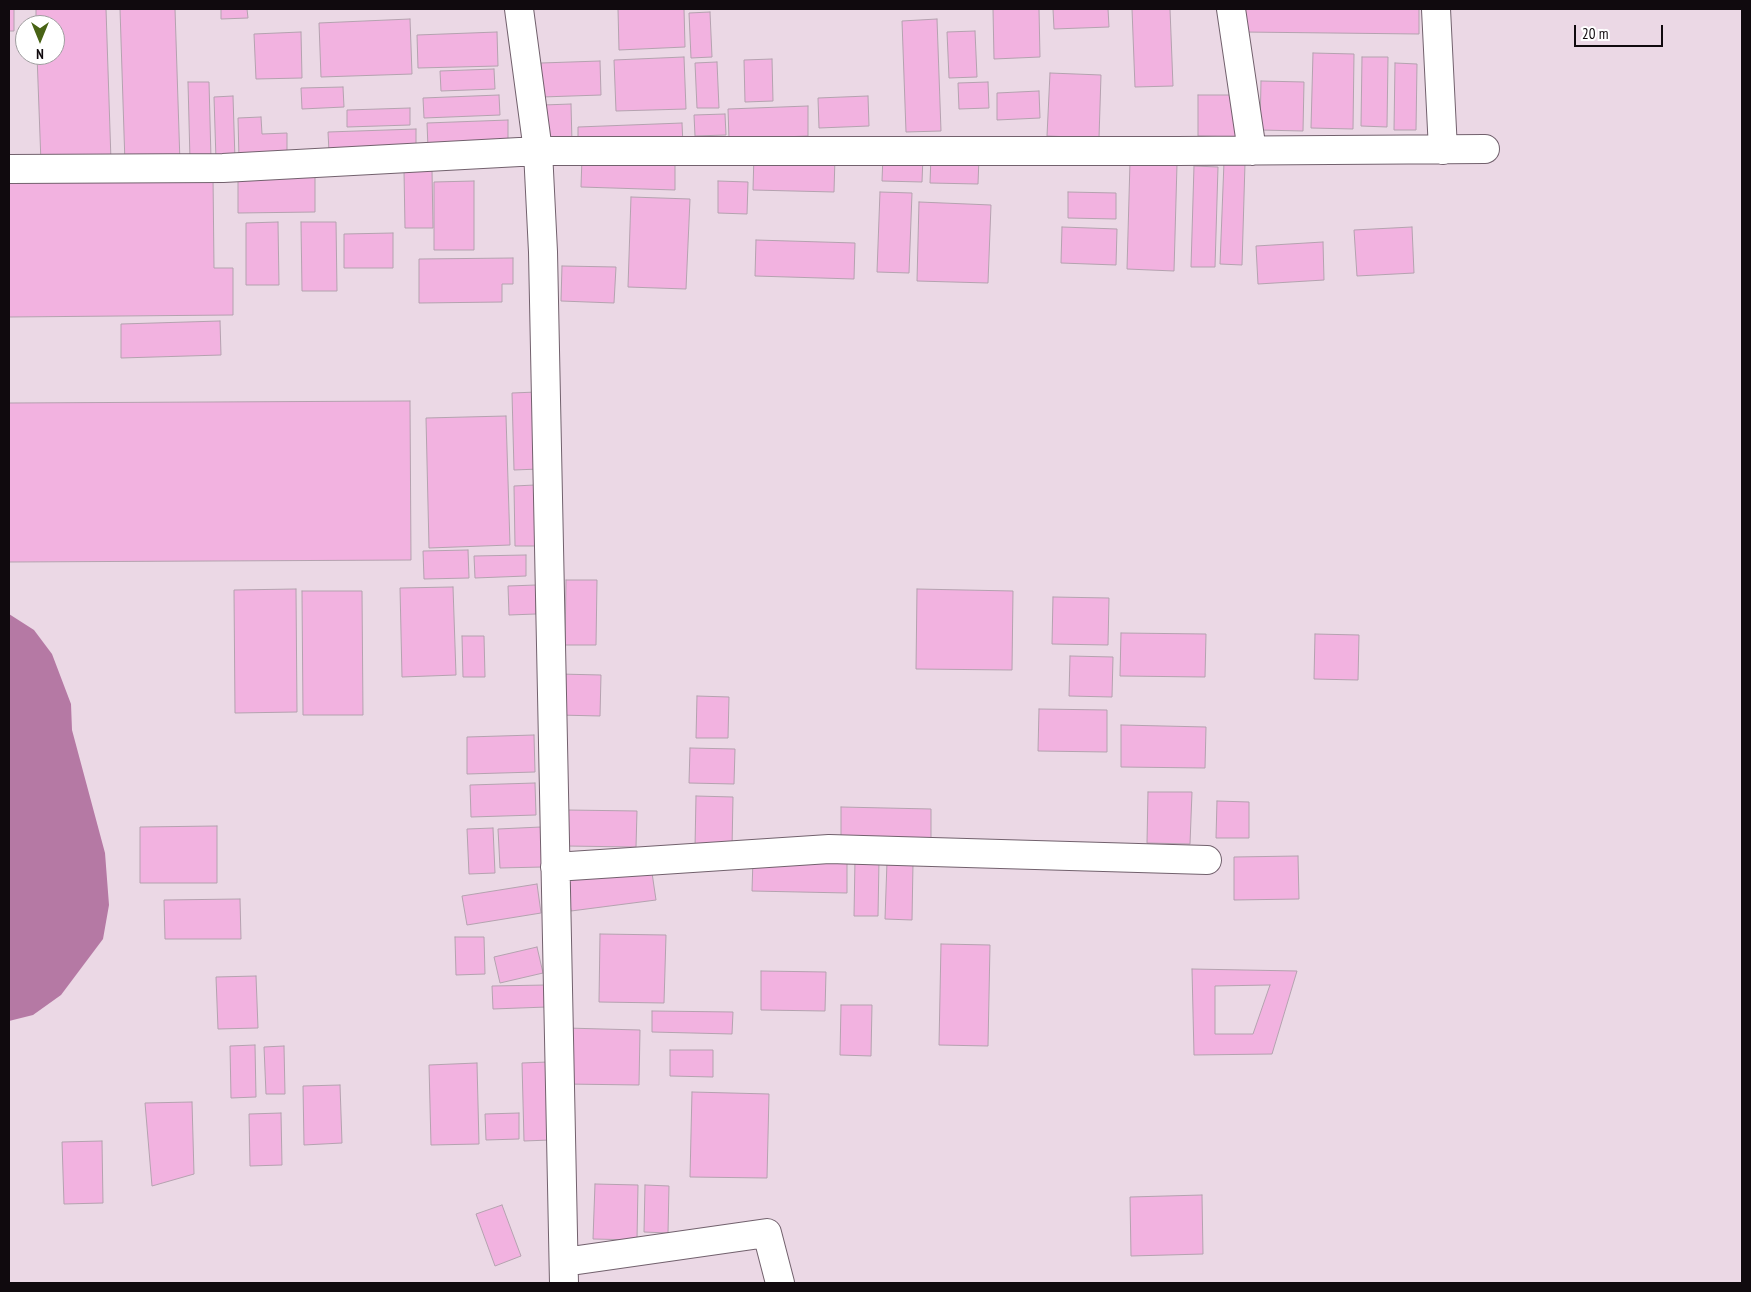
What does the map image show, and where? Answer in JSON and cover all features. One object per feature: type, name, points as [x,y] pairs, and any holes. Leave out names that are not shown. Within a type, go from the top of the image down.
[{"type":"street","points":[[519,9],[538,151],[543,252],[564,1272],[767,1232],[780,1283]]},
{"type":"street","points":[[1231,9],[1252,151]]},
{"type":"street","points":[[1436,9],[1443,150]]},
{"type":"street","points":[[9,170],[223,168],[538,151],[1486,150]]},
{"type":"street","points":[[555,867],[829,849],[1207,860]]},
{"type":"shaded area","points":[[9,614],[34,630],[52,654],[71,704],[72,730],[105,853],[109,905],[103,939],[61,995],[33,1015],[9,1021]]},
{"type":"building","points":[[9,9],[14,9],[14,31],[9,31]]},
{"type":"building","points":[[36,9],[106,9],[111,161],[41,163],[37,65],[65,65],[65,15],[36,15]]},
{"type":"building","points":[[120,9],[175,9],[180,163],[125,164]]},
{"type":"building","points":[[221,9],[247,9],[248,18],[221,19]]},
{"type":"building","points":[[618,9],[684,9],[685,47],[619,50]]},
{"type":"building","points":[[993,9],[1039,9],[1040,57],[994,59]]},
{"type":"building","points":[[1053,9],[1108,9],[1109,27],[1054,29]]},
{"type":"building","points":[[1132,9],[1170,9],[1173,86],[1135,87]]},
{"type":"building","points":[[1243,9],[1419,9],[1419,34],[1243,32]]},
{"type":"building","points":[[710,12],[712,57],[691,58],[689,13]]},
{"type":"building","points":[[410,19],[412,74],[321,77],[319,23]]},
{"type":"building","points":[[937,19],[941,131],[906,132],[902,21]]},
{"type":"building","points":[[975,31],[977,77],[949,78],[947,32]]},
{"type":"building","points":[[301,32],[302,78],[256,79],[254,34]]},
{"type":"building","points":[[497,32],[498,66],[418,68],[417,35]]},
{"type":"building","points":[[1313,53],[1354,54],[1353,129],[1311,128]]},
{"type":"building","points":[[684,57],[686,109],[616,111],[614,60]]},
{"type":"building","points":[[1362,57],[1388,57],[1387,127],[1361,126]]},
{"type":"building","points":[[772,59],[773,101],[745,102],[744,60]]},
{"type":"building","points":[[600,61],[601,95],[542,97],[541,63]]},
{"type":"building","points":[[717,62],[719,108],[697,108],[695,63]]},
{"type":"building","points":[[1395,63],[1417,64],[1416,130],[1394,130]]},
{"type":"building","points":[[494,69],[495,89],[441,91],[440,71]]},
{"type":"building","points":[[1050,73],[1101,75],[1099,138],[1047,136]]},
{"type":"building","points":[[1261,81],[1304,82],[1303,131],[1260,130]]},
{"type":"building","points":[[188,82],[209,82],[211,159],[190,160]]},
{"type":"building","points":[[988,82],[989,108],[959,109],[958,83]]},
{"type":"building","points":[[343,87],[344,107],[302,109],[301,88]]},
{"type":"building","points":[[1039,91],[1040,118],[997,120],[997,93]]},
{"type":"building","points":[[499,95],[500,115],[424,118],[423,98]]},
{"type":"building","points":[[1198,95],[1237,95],[1237,137],[1198,136]]},
{"type":"building","points":[[233,96],[235,160],[216,160],[214,97]]},
{"type":"building","points":[[868,96],[869,126],[819,128],[818,98]]},
{"type":"building","points":[[571,104],[572,143],[545,144],[543,105]]},
{"type":"building","points":[[808,106],[808,136],[729,139],[728,109]]},
{"type":"building","points":[[410,108],[410,125],[347,127],[347,110]]},
{"type":"building","points":[[725,114],[726,135],[695,136],[694,115]]},
{"type":"building","points":[[261,117],[262,134],[287,133],[287,158],[239,159],[238,118]]},
{"type":"building","points":[[508,120],[508,146],[428,148],[427,123]]},
{"type":"building","points":[[682,123],[683,145],[578,149],[578,127]]},
{"type":"building","points":[[416,129],[416,149],[329,152],[328,132]]},
{"type":"building","points":[[754,154],[835,157],[834,192],[753,190]]},
{"type":"building","points":[[883,155],[923,156],[922,182],[882,181]]},
{"type":"building","points":[[931,156],[979,158],[978,184],[930,183]]},
{"type":"building","points":[[582,158],[675,161],[675,190],[581,187]]},
{"type":"building","points":[[1130,162],[1177,164],[1174,271],[1127,269]]},
{"type":"building","points":[[1224,162],[1245,163],[1242,265],[1220,264]]},
{"type":"building","points":[[1194,166],[1218,167],[1215,267],[1191,267]]},
{"type":"building","points":[[404,170],[432,170],[433,228],[405,228]]},
{"type":"building","points":[[315,174],[315,212],[238,213],[238,175]]},
{"type":"building","points":[[213,175],[214,268],[233,268],[233,315],[9,317],[9,177]]},
{"type":"building","points":[[474,181],[474,250],[434,250],[434,182]]},
{"type":"building","points":[[718,181],[748,182],[747,214],[718,213]]},
{"type":"building","points":[[880,192],[912,193],[909,273],[877,272]]},
{"type":"building","points":[[1068,192],[1116,193],[1116,219],[1068,218]]},
{"type":"building","points":[[631,197],[690,199],[686,289],[628,287]]},
{"type":"building","points":[[919,202],[991,205],[988,283],[917,281]]},
{"type":"building","points":[[278,222],[279,285],[246,285],[246,223]]},
{"type":"building","points":[[301,222],[336,222],[337,291],[302,291]]},
{"type":"building","points":[[1062,227],[1117,229],[1116,265],[1061,263]]},
{"type":"building","points":[[1412,227],[1414,273],[1357,276],[1354,230]]},
{"type":"building","points":[[393,233],[393,268],[344,268],[344,234]]},
{"type":"building","points":[[756,240],[855,243],[854,279],[755,276]]},
{"type":"building","points":[[1323,242],[1324,280],[1258,284],[1256,246]]},
{"type":"building","points":[[513,258],[513,284],[502,284],[502,302],[419,303],[419,259]]},
{"type":"building","points":[[562,266],[616,267],[614,303],[561,301]]},
{"type":"building","points":[[220,321],[221,355],[121,358],[121,324]]},
{"type":"building","points":[[537,392],[539,469],[514,470],[512,393]]},
{"type":"building","points":[[410,401],[411,560],[9,562],[9,403]]},
{"type":"building","points":[[506,416],[510,545],[429,548],[426,418]]},
{"type":"building","points":[[535,485],[537,546],[515,546],[514,486]]},
{"type":"building","points":[[468,550],[469,578],[424,579],[423,551]]},
{"type":"building","points":[[526,555],[526,576],[475,578],[474,556]]},
{"type":"building","points":[[566,580],[597,580],[596,645],[565,645]]},
{"type":"building","points":[[536,585],[536,614],[509,615],[508,586]]},
{"type":"building","points":[[453,587],[456,675],[402,677],[400,588]]},
{"type":"building","points":[[296,589],[297,712],[235,713],[234,590]]},
{"type":"building","points":[[917,589],[1013,591],[1012,670],[916,669]]},
{"type":"building","points":[[302,591],[362,591],[363,715],[303,715]]},
{"type":"building","points":[[1053,597],[1109,598],[1108,645],[1052,644]]},
{"type":"building","points":[[1121,633],[1206,634],[1205,677],[1120,676]]},
{"type":"building","points":[[1315,634],[1359,635],[1358,680],[1314,679]]},
{"type":"building","points":[[462,636],[484,636],[485,677],[463,677]]},
{"type":"building","points":[[1070,656],[1113,657],[1112,697],[1069,696]]},
{"type":"building","points":[[559,674],[601,675],[600,716],[558,715]]},
{"type":"building","points":[[697,696],[729,697],[728,738],[696,738]]},
{"type":"building","points":[[1039,709],[1107,710],[1107,752],[1038,751]]},
{"type":"building","points":[[1121,725],[1206,727],[1205,768],[1121,767]]},
{"type":"building","points":[[534,735],[535,772],[467,774],[467,737]]},
{"type":"building","points":[[690,748],[735,749],[734,784],[689,783]]},
{"type":"building","points":[[535,783],[536,815],[471,817],[470,785]]},
{"type":"building","points":[[1148,792],[1192,792],[1190,844],[1147,843]]},
{"type":"building","points":[[696,796],[733,797],[732,848],[695,848]]},
{"type":"building","points":[[1217,801],[1249,802],[1249,838],[1216,838]]},
{"type":"building","points":[[841,807],[931,809],[931,843],[841,842]]},
{"type":"building","points":[[567,810],[637,811],[636,847],[566,846]]},
{"type":"building","points":[[217,826],[217,883],[140,883],[140,827]]},
{"type":"building","points":[[541,827],[543,867],[500,868],[498,829]]},
{"type":"building","points":[[493,828],[495,873],[469,874],[467,829]]},
{"type":"building","points":[[1298,856],[1299,899],[1234,900],[1234,857]]},
{"type":"building","points":[[753,859],[847,860],[847,893],[752,891]]},
{"type":"building","points":[[855,859],[879,860],[878,916],[854,916]]},
{"type":"building","points":[[887,862],[913,863],[912,920],[885,919]]},
{"type":"building","points":[[651,866],[656,900],[571,911],[566,877]]},
{"type":"building","points":[[537,884],[541,913],[467,925],[462,896]]},
{"type":"building","points":[[240,899],[241,939],[165,939],[164,900]]},
{"type":"building","points":[[600,934],[666,935],[664,1003],[599,1002]]},
{"type":"building","points":[[455,937],[484,937],[485,974],[456,975]]},
{"type":"building","points":[[941,944],[990,945],[988,1046],[939,1045]]},
{"type":"building","points":[[537,947],[543,973],[500,983],[494,957]]},
{"type":"building","points":[[1192,969],[1297,971],[1272,1054],[1194,1055]],"holes":[[[1270,985],[1253,1034],[1215,1034],[1215,986]]]},
{"type":"building","points":[[761,971],[826,972],[825,1011],[761,1010]]},
{"type":"building","points":[[256,976],[258,1028],[218,1029],[216,977]]},
{"type":"building","points":[[546,985],[547,1007],[493,1009],[492,986]]},
{"type":"building","points":[[841,1005],[872,1005],[871,1056],[840,1055]]},
{"type":"building","points":[[652,1011],[733,1012],[732,1034],[652,1032]]},
{"type":"building","points":[[566,1028],[640,1030],[639,1085],[565,1084]]},
{"type":"building","points":[[255,1045],[256,1097],[231,1098],[230,1046]]},
{"type":"building","points":[[284,1046],[285,1094],[266,1094],[264,1047]]},
{"type":"building","points":[[670,1050],[713,1050],[713,1077],[670,1076]]},
{"type":"building","points":[[548,1062],[550,1140],[524,1141],[522,1063]]},
{"type":"building","points":[[477,1063],[479,1144],[431,1145],[429,1065]]},
{"type":"building","points":[[340,1085],[342,1143],[304,1145],[303,1086]]},
{"type":"building","points":[[692,1092],[769,1094],[767,1178],[690,1177]]},
{"type":"building","points":[[192,1102],[194,1174],[152,1186],[145,1103]]},
{"type":"building","points":[[281,1113],[282,1165],[250,1166],[249,1114]]},
{"type":"building","points":[[519,1113],[519,1139],[486,1140],[485,1114]]},
{"type":"building","points":[[102,1141],[103,1203],[64,1204],[62,1142]]},
{"type":"building","points":[[595,1184],[638,1185],[637,1240],[593,1239]]},
{"type":"building","points":[[645,1185],[669,1186],[668,1233],[644,1232]]},
{"type":"building","points":[[1202,1195],[1203,1254],[1131,1256],[1130,1197]]},
{"type":"building","points":[[502,1205],[521,1256],[495,1266],[476,1214]]}]
